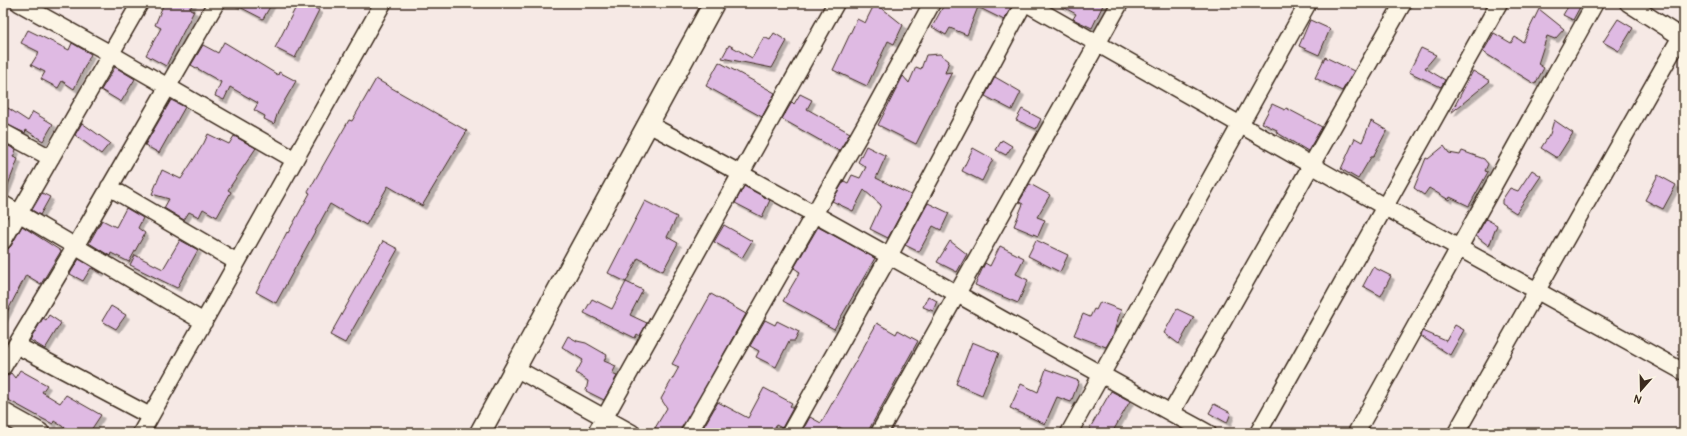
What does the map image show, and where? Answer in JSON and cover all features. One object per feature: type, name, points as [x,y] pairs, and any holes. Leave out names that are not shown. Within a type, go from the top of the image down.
[{"type":"street","points":[[19,3],[295,160]]},
{"type":"street","points":[[3,241],[140,3]]},
{"type":"street","points":[[3,367],[75,247],[216,3]]},
{"type":"street","points":[[141,433],[383,3]]},
{"type":"street","points":[[480,433],[714,3]]},
{"type":"street","points":[[596,433],[836,3]]},
{"type":"street","points":[[689,433],[932,3]]},
{"type":"street","points":[[790,433],[889,256],[1025,3],[1386,207],[1684,372]]},
{"type":"street","points":[[879,433],[957,295],[1026,167],[1120,3]]},
{"type":"street","points":[[1069,433],[1308,3]]},
{"type":"street","points":[[1171,413],[1402,3]]},
{"type":"street","points":[[1258,433],[1499,3]]},
{"type":"street","points":[[1356,433],[1595,3]]},
{"type":"street","points":[[1456,433],[1683,36],[1628,3]]},
{"type":"street","points":[[648,124],[742,173],[957,295],[1208,433]]},
{"type":"street","points":[[3,132],[50,158]]},
{"type":"street","points":[[109,187],[237,262]]},
{"type":"street","points":[[3,204],[204,322]]},
{"type":"street","points":[[16,345],[150,416]]},
{"type":"street","points":[[515,368],[632,433]]},
{"type":"street","points":[[3,413],[39,433]]},
{"type":"building","points":[[164,3],[193,3],[190,9],[194,11],[166,66],[146,55],[161,28],[155,25]]},
{"type":"building","points":[[232,3],[272,3],[263,19]]},
{"type":"building","points":[[298,3],[305,3],[319,10],[295,58],[275,48]]},
{"type":"building","points":[[945,3],[1004,3],[1011,7],[1004,20],[978,7],[967,35],[950,28],[946,35],[932,27]]},
{"type":"building","points":[[1056,3],[1104,3],[1092,28],[1073,19],[1076,14]]},
{"type":"building","points":[[1570,3],[1580,7],[1573,20],[1563,15]]},
{"type":"building","points":[[874,5],[883,9],[903,25],[894,44],[888,41],[867,86],[833,70],[857,19],[865,23]]},
{"type":"building","points":[[1539,9],[1564,29],[1555,39],[1547,36],[1538,64],[1544,68],[1535,84],[1483,52],[1494,33],[1511,43],[1515,37],[1523,42]]},
{"type":"building","points":[[1618,19],[1633,28],[1619,51],[1603,42]]},
{"type":"building","points":[[1310,20],[1330,29],[1319,55],[1299,46]]},
{"type":"building","points":[[28,30],[69,50],[72,43],[91,54],[74,89],[62,81],[58,88],[41,79],[45,72],[31,65],[39,52],[21,43]]},
{"type":"building","points":[[774,33],[787,41],[772,68],[722,58],[729,45],[752,58],[764,37],[770,40]]},
{"type":"building","points":[[224,42],[278,75],[279,72],[296,81],[278,112],[274,124],[264,119],[265,116],[254,110],[258,103],[230,87],[224,100],[215,96],[221,82],[191,65],[203,45],[218,53]]},
{"type":"building","points":[[1421,48],[1436,55],[1425,68],[1445,80],[1441,87],[1409,72]]},
{"type":"building","points":[[940,54],[949,61],[945,73],[952,72],[916,144],[878,125],[903,76],[909,83],[916,67],[921,69],[926,55]]},
{"type":"building","points":[[1325,57],[1354,71],[1342,91],[1315,78]]},
{"type":"building","points":[[719,62],[775,93],[762,117],[706,86]]},
{"type":"building","points":[[115,67],[135,79],[121,102],[101,90]]},
{"type":"building","points":[[1473,71],[1490,81],[1451,113]]},
{"type":"building","points":[[995,77],[1021,92],[1012,110],[985,96]]},
{"type":"building","points":[[376,79],[467,131],[422,206],[388,186],[366,225],[330,204],[276,303],[256,292],[287,232],[288,233],[310,193],[308,192],[349,120],[352,121]]},
{"type":"building","points":[[800,94],[812,100],[807,109],[850,133],[839,151],[782,119],[792,102],[794,104]]},
{"type":"building","points":[[171,100],[185,107],[159,153],[145,145]]},
{"type":"building","points":[[1272,104],[1285,110],[1286,108],[1322,127],[1308,151],[1276,132],[1277,130],[1262,123]]},
{"type":"building","points":[[8,108],[28,121],[33,112],[53,124],[43,141],[26,130],[25,133],[3,123],[3,115]]},
{"type":"building","points":[[1022,109],[1041,119],[1036,129],[1016,120]]},
{"type":"building","points":[[1554,120],[1573,133],[1557,158],[1541,148],[1550,134]]},
{"type":"building","points":[[1371,121],[1387,130],[1373,157],[1371,157],[1358,179],[1341,169],[1355,138],[1362,142]]},
{"type":"building","points":[[82,123],[110,143],[101,154],[75,135]]},
{"type":"building","points":[[208,134],[229,144],[234,136],[256,148],[228,190],[231,192],[217,217],[203,209],[199,217],[189,212],[184,220],[164,208],[169,199],[152,194],[162,170],[181,179],[204,143]]},
{"type":"building","points":[[1002,140],[1012,146],[1006,155],[996,150]]},
{"type":"building","points":[[3,143],[16,150],[13,157],[18,159],[4,195]]},
{"type":"building","points":[[866,146],[886,156],[876,178],[911,195],[888,238],[870,229],[881,205],[864,190],[853,211],[832,201],[844,181],[848,183],[852,175],[860,178],[866,167],[858,162]]},
{"type":"building","points":[[1444,146],[1449,153],[1460,155],[1462,151],[1484,159],[1488,164],[1485,171],[1488,172],[1469,206],[1450,197],[1449,200],[1429,188],[1424,195],[1414,188],[1426,158],[1428,159]]},
{"type":"building","points":[[973,148],[993,159],[982,181],[962,171]]},
{"type":"building","points":[[1532,170],[1541,176],[1516,213],[1502,204],[1502,200],[1510,188],[1518,191]]},
{"type":"building","points":[[1658,175],[1676,185],[1663,209],[1645,200]]},
{"type":"building","points":[[1030,184],[1050,195],[1037,217],[1045,220],[1038,236],[1014,226],[1023,204],[1019,202]]},
{"type":"building","points":[[744,186],[770,200],[762,217],[735,203]]},
{"type":"building","points":[[42,193],[50,197],[40,215],[32,210]]},
{"type":"building","points":[[645,201],[677,217],[667,237],[678,243],[663,271],[638,258],[626,282],[608,273]]},
{"type":"building","points":[[928,203],[949,213],[941,230],[933,226],[919,252],[905,245]]},
{"type":"building","points":[[126,208],[143,218],[138,228],[145,233],[129,262],[111,253],[110,256],[89,243],[102,220],[116,227]]},
{"type":"building","points":[[1486,219],[1497,225],[1489,246],[1476,236]]},
{"type":"building","points":[[724,225],[752,241],[742,258],[714,242]]},
{"type":"building","points":[[22,226],[61,251],[41,284],[26,275],[3,320],[3,254],[11,246]]},
{"type":"building","points":[[818,227],[875,258],[834,329],[783,301],[800,272],[794,268]]},
{"type":"building","points":[[180,240],[198,250],[177,288],[130,265],[135,255],[163,269]]},
{"type":"building","points":[[1036,240],[1068,255],[1060,272],[1028,256]]},
{"type":"building","points":[[383,241],[398,249],[345,343],[330,335]]},
{"type":"building","points":[[950,241],[967,254],[957,272],[937,262]]},
{"type":"building","points":[[1000,246],[1024,258],[1016,274],[1028,280],[1018,303],[975,285],[985,263],[990,266]]},
{"type":"building","points":[[79,259],[101,273],[91,268],[83,281],[70,274]]},
{"type":"building","points":[[1373,267],[1391,276],[1381,296],[1363,286]]},
{"type":"building","points":[[626,282],[643,290],[630,315],[647,323],[640,336],[637,334],[635,338],[584,313],[592,299],[612,309]]},
{"type":"building","points":[[711,294],[746,314],[680,433],[664,433],[655,428],[667,408],[661,399],[679,367],[672,364]]},
{"type":"building","points":[[928,296],[937,301],[933,311],[923,307]]},
{"type":"building","points":[[1100,302],[1121,310],[1113,335],[1106,347],[1074,335],[1083,314],[1090,317]]},
{"type":"building","points":[[111,306],[126,315],[116,329],[102,321]]},
{"type":"building","points":[[1177,309],[1194,317],[1179,344],[1164,333]]},
{"type":"building","points":[[49,315],[61,323],[45,349],[30,340],[43,318],[46,320]]},
{"type":"building","points":[[765,320],[775,325],[777,321],[799,332],[795,341],[789,341],[776,367],[756,357],[759,351],[750,346]]},
{"type":"building","points":[[877,323],[896,334],[898,330],[918,341],[867,433],[850,433],[839,427],[837,431],[840,433],[801,433],[810,417],[821,423]]},
{"type":"building","points":[[1455,325],[1464,330],[1450,355],[1421,336],[1423,331],[1446,341]]},
{"type":"building","points":[[568,336],[577,341],[586,343],[607,355],[604,361],[616,366],[612,374],[617,376],[604,400],[586,391],[588,381],[576,373],[583,360],[562,347]]},
{"type":"building","points":[[972,342],[999,353],[982,395],[956,384]]},
{"type":"building","points":[[1046,369],[1079,381],[1071,402],[1057,397],[1045,424],[1010,408],[1021,384],[1038,392]]},
{"type":"building","points":[[20,370],[47,385],[42,392],[60,403],[66,395],[101,415],[89,433],[73,433],[54,421],[53,424],[3,397],[3,379],[11,373],[15,378]]},
{"type":"building","points":[[764,388],[792,403],[790,406],[793,408],[782,428],[776,425],[772,433],[713,433],[703,428],[718,402],[748,418]]},
{"type":"building","points":[[1111,391],[1130,401],[1112,433],[1087,433]]},
{"type":"building","points":[[1214,404],[1231,413],[1227,423],[1209,413]]}]
